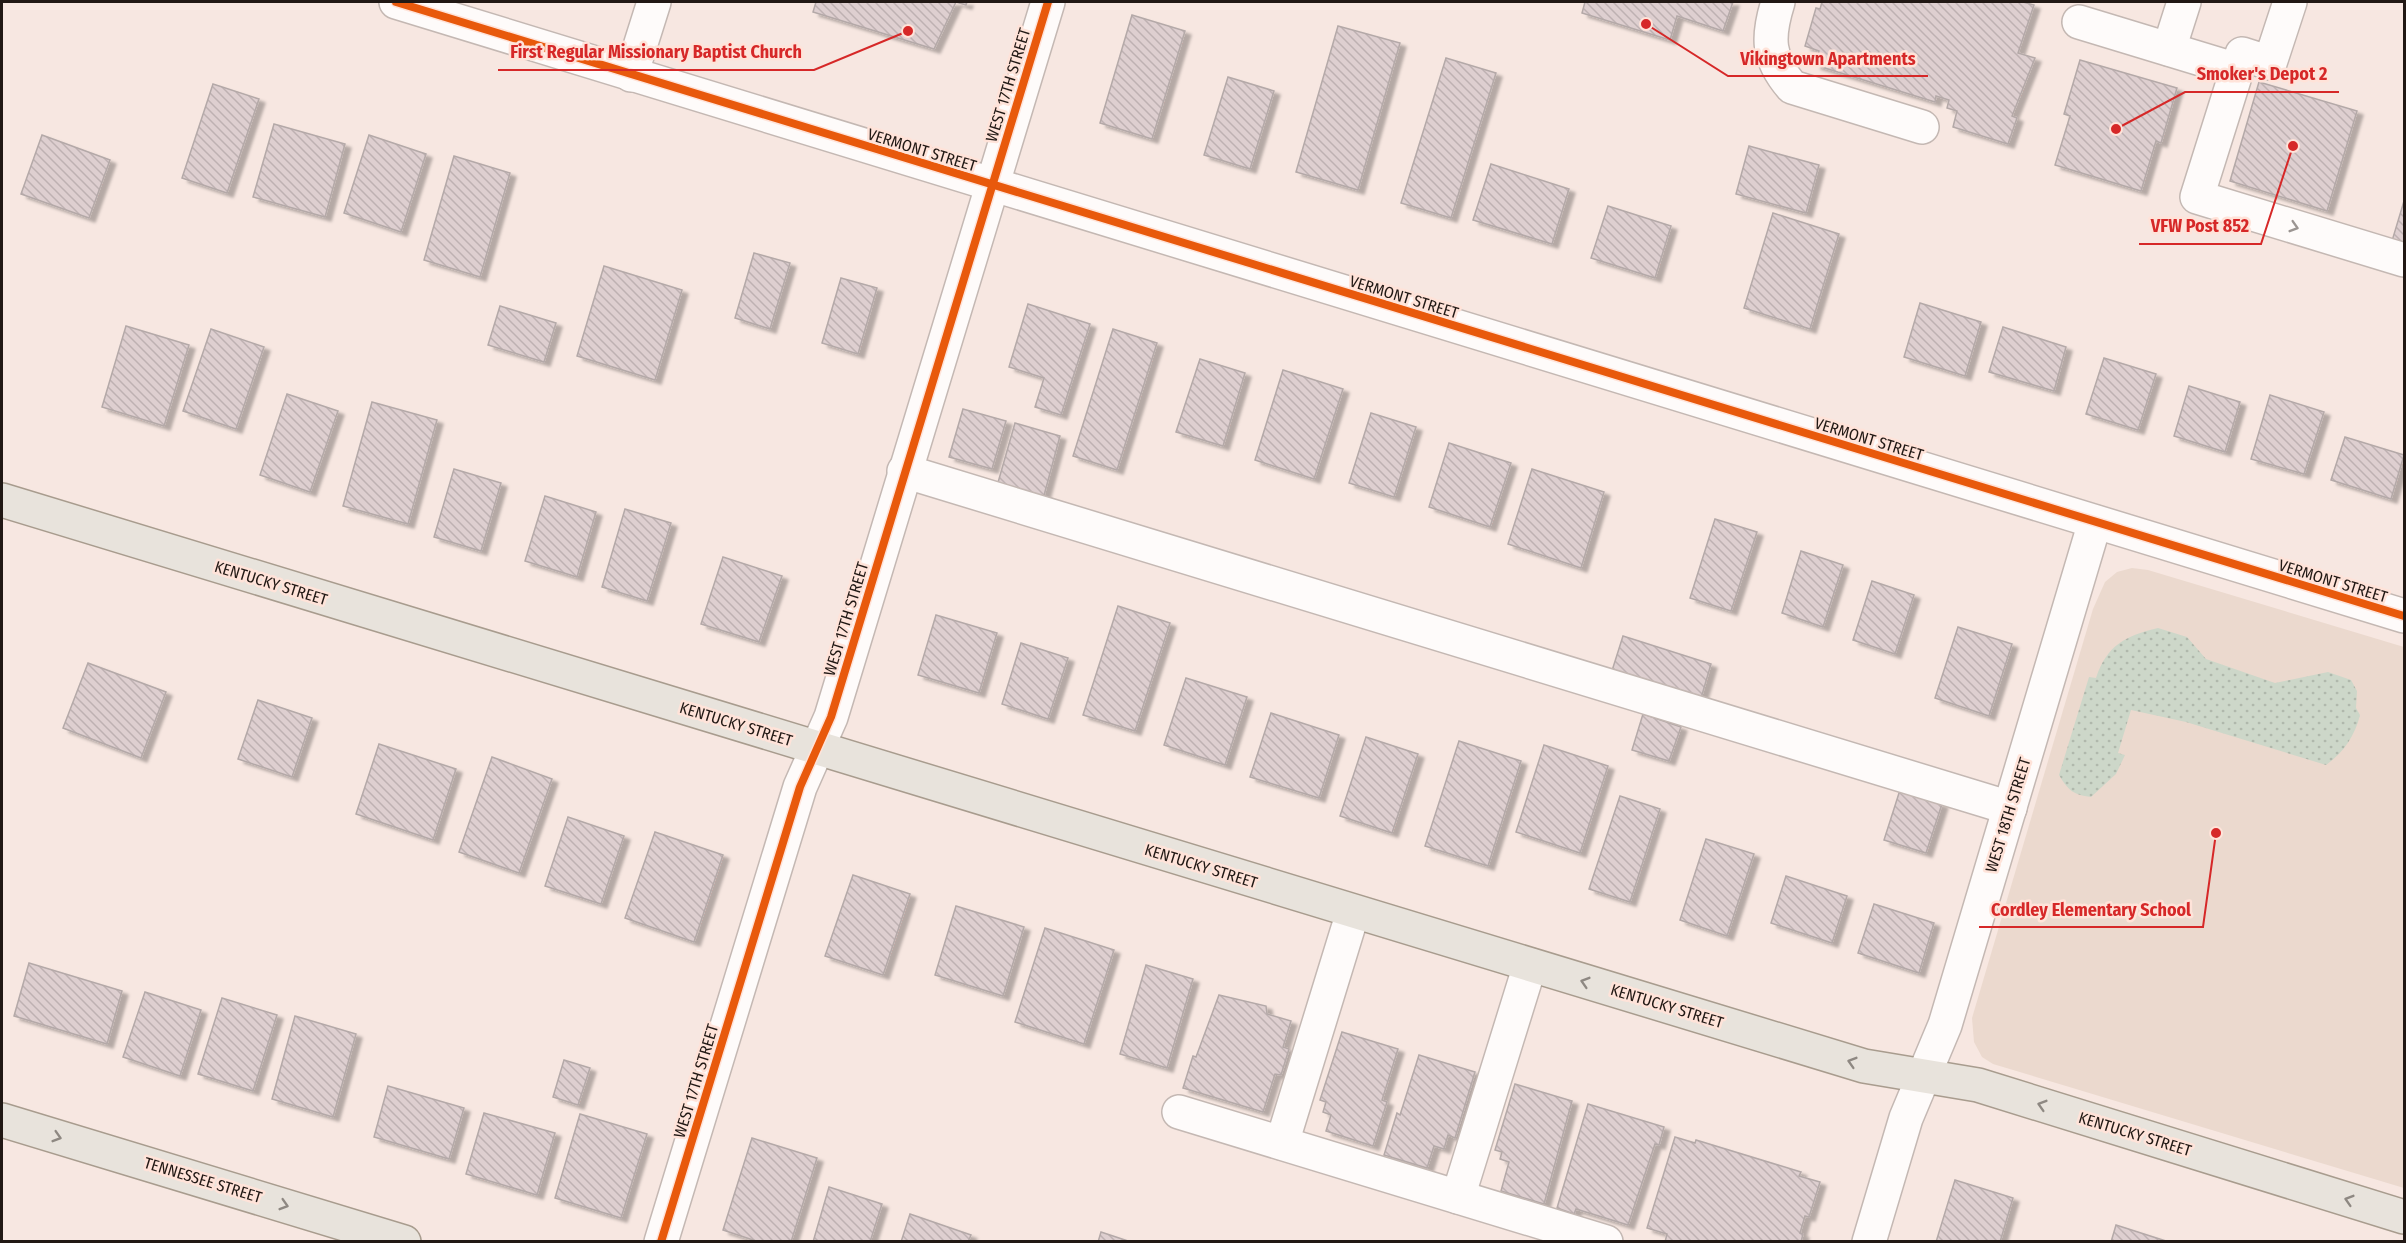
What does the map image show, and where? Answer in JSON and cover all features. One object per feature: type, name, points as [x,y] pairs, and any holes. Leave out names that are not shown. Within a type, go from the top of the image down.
[{"type":"main road","name":"KENTUCKY STREET","points":[[2,500],[1864,1066],[1978,1085],[2404,1217]]},
{"type":"main road","name":"TENNESSEE STREET","points":[[2,1120],[404,1242]]},
{"type":"street","name":"VERMONT STREET","points":[[396,2],[2404,616]]},
{"type":"street","points":[[631,75],[654,2]]},
{"type":"street","name":"WEST 17TH STREET","points":[[661,1242],[800,787],[831,717],[1048,2]]},
{"type":"street","points":[[1778,2],[1770,25],[1771,50],[1779,72],[1791,87],[1922,127]]},
{"type":"street","points":[[2169,49],[2184,2]]},
{"type":"street","points":[[2290,2],[2270,63],[2242,54],[2198,197],[2404,260]]},
{"type":"street","points":[[2079,22],[2237,70]]},
{"type":"street","points":[[904,471],[2010,808]]},
{"type":"street","name":"WEST 18TH STREET","points":[[1869,1242],[1906,1118],[1945,1025],[2095,522]]},
{"type":"street","points":[[1282,1143],[1353,912]]},
{"type":"street","points":[[1458,1197],[1530,965]]},
{"type":"street","points":[[1179,1112],[1606,1242]]},
{"type":"shaded area","points":[[2132,568],[2148,570],[2404,647],[2404,1188],[1993,1064],[1982,1057],[1974,1042],[1972,1018],[2093,609],[2105,582],[2117,572]]},
{"type":"green space","points":[[2158,628],[2187,637],[2206,659],[2275,683],[2328,672],[2351,680],[2357,691],[2356,708],[2360,715],[2352,737],[2338,755],[2326,765],[2186,722],[2131,710],[2118,753],[2125,755],[2116,774],[2091,797],[2075,793],[2068,788],[2059,775],[2089,677],[2096,678],[2106,657],[2119,644],[2136,635]]},
{"type":"building","points":[[816,2],[956,2],[934,49],[813,12]]},
{"type":"building","points":[[1585,2],[1733,2],[1723,31],[1677,16],[1670,40],[1582,13]]},
{"type":"building","points":[[1822,2],[2023,2],[2034,5],[2018,53],[2035,58],[2012,116],[2017,118],[2008,144],[1953,127],[1957,111],[1947,108],[1949,100],[1936,96],[1935,102],[1815,65],[1819,51],[1805,46],[1816,8],[1820,9]]},
{"type":"building","points":[[1132,15],[1185,31],[1152,139],[1100,123]]},
{"type":"building","points":[[1338,26],[1400,43],[1358,190],[1296,172]]},
{"type":"building","points":[[1446,58],[1496,73],[1451,218],[1401,203]]},
{"type":"building","points":[[2080,60],[2177,88],[2161,143],[2156,141],[2141,191],[2055,165],[2070,116],[2064,114]]},
{"type":"building","points":[[1228,77],[1274,91],[1250,169],[1204,155]]},
{"type":"building","points":[[2259,82],[2357,111],[2327,211],[2230,181]]},
{"type":"building","points":[[213,84],[259,99],[227,193],[182,178]]},
{"type":"building","points":[[274,124],[345,144],[325,217],[253,197]]},
{"type":"building","points":[[42,135],[110,160],[89,218],[21,194]]},
{"type":"building","points":[[369,135],[426,154],[401,232],[344,213]]},
{"type":"building","points":[[1749,146],[1819,165],[1806,213],[1736,194]]},
{"type":"building","points":[[454,156],[510,173],[480,277],[424,260]]},
{"type":"building","points":[[1491,164],[1569,189],[1552,244],[1473,220]]},
{"type":"building","points":[[2404,201],[2404,245],[2392,241]]},
{"type":"building","points":[[1608,206],[1671,226],[1655,278],[1591,258]]},
{"type":"building","points":[[1773,213],[1839,234],[1810,329],[1744,308]]},
{"type":"building","points":[[754,253],[790,263],[770,329],[735,318]]},
{"type":"building","points":[[604,266],[682,290],[655,380],[577,356]]},
{"type":"building","points":[[841,278],[877,288],[858,354],[822,343]]},
{"type":"building","points":[[1920,303],[1981,322],[1965,376],[1904,357]]},
{"type":"building","points":[[1028,304],[1090,324],[1061,415],[1035,407],[1044,378],[1009,367]]},
{"type":"building","points":[[500,306],[556,323],[544,362],[488,345]]},
{"type":"building","points":[[126,326],[189,345],[164,426],[102,407]]},
{"type":"building","points":[[2003,327],[2066,347],[2054,391],[1989,372]]},
{"type":"building","points":[[211,329],[264,347],[236,429],[183,411]]},
{"type":"building","points":[[1113,329],[1157,343],[1117,470],[1073,456]]},
{"type":"building","points":[[2104,358],[2156,374],[2138,430],[2086,414]]},
{"type":"building","points":[[1200,359],[1245,373],[1223,446],[1176,432]]},
{"type":"building","points":[[1283,370],[1343,389],[1314,479],[1255,460]]},
{"type":"building","points":[[2189,386],[2240,402],[2225,452],[2174,436]]},
{"type":"building","points":[[287,394],[338,411],[310,492],[260,475]]},
{"type":"building","points":[[2270,395],[2324,412],[2304,474],[2251,459]]},
{"type":"building","points":[[372,402],[437,420],[408,524],[343,506]]},
{"type":"building","points":[[963,409],[1006,421],[992,469],[949,457]]},
{"type":"building","points":[[1371,413],[1416,427],[1394,497],[1349,483]]},
{"type":"building","points":[[1015,423],[1060,436],[1043,499],[997,486]]},
{"type":"building","points":[[2345,437],[2404,455],[2391,499],[2331,480]]},
{"type":"building","points":[[1449,443],[1511,463],[1490,527],[1429,507]]},
{"type":"building","points":[[454,469],[501,483],[481,551],[434,537]]},
{"type":"building","points":[[1532,469],[1604,492],[1581,568],[1508,544]]},
{"type":"building","points":[[545,496],[596,512],[577,577],[525,561]]},
{"type":"building","points":[[625,509],[671,523],[647,601],[602,587]]},
{"type":"building","points":[[1715,519],[1757,532],[1731,611],[1690,598]]},
{"type":"building","points":[[1801,551],[1843,565],[1823,627],[1782,613]]},
{"type":"building","points":[[723,557],[782,576],[759,642],[701,624]]},
{"type":"building","points":[[1872,581],[1914,595],[1895,654],[1853,640]]},
{"type":"building","points":[[1118,606],[1170,623],[1135,731],[1083,715]]},
{"type":"building","points":[[936,615],[997,633],[979,693],[918,675]]},
{"type":"building","points":[[1958,627],[2012,644],[1989,716],[1935,698]]},
{"type":"building","points":[[1623,636],[1711,664],[1699,705],[1610,677]]},
{"type":"building","points":[[1021,643],[1068,658],[1048,719],[1002,704]]},
{"type":"building","points":[[88,663],[166,692],[141,758],[63,728]]},
{"type":"building","points":[[1186,678],[1247,697],[1225,765],[1164,745]]},
{"type":"building","points":[[258,700],[312,718],[292,777],[238,759]]},
{"type":"building","points":[[1271,713],[1339,735],[1319,798],[1250,777]]},
{"type":"building","points":[[1643,714],[1681,727],[1669,761],[1632,750]]},
{"type":"building","points":[[1366,737],[1418,754],[1392,833],[1340,816]]},
{"type":"building","points":[[1459,741],[1521,761],[1488,866],[1425,846]]},
{"type":"building","points":[[379,744],[456,769],[433,840],[356,814]]},
{"type":"building","points":[[1544,745],[1608,766],[1580,853],[1516,832]]},
{"type":"building","points":[[492,757],[552,779],[519,873],[459,852]]},
{"type":"building","points":[[1900,790],[1942,804],[1926,853],[1884,840]]},
{"type":"building","points":[[1620,796],[1660,809],[1630,902],[1589,889]]},
{"type":"building","points":[[568,817],[624,836],[601,904],[545,886]]},
{"type":"building","points":[[655,832],[723,855],[694,942],[625,918]]},
{"type":"building","points":[[1706,839],[1754,854],[1727,936],[1680,920]]},
{"type":"building","points":[[853,875],[910,894],[883,975],[825,956]]},
{"type":"building","points":[[1786,876],[1847,896],[1832,943],[1771,923]]},
{"type":"building","points":[[1874,904],[1934,923],[1919,973],[1858,953]]},
{"type":"building","points":[[956,906],[1024,927],[1003,996],[935,975]]},
{"type":"building","points":[[1045,928],[1114,950],[1084,1044],[1015,1022]]},
{"type":"building","points":[[29,963],[122,991],[107,1044],[14,1016]]},
{"type":"building","points":[[1146,965],[1193,979],[1167,1068],[1120,1054]]},
{"type":"building","points":[[145,992],[201,1010],[180,1076],[123,1057]]},
{"type":"building","points":[[1219,995],[1266,1006],[1267,1014],[1291,1021],[1283,1047],[1289,1049],[1281,1075],[1275,1074],[1263,1112],[1183,1088],[1193,1056],[1196,1057]]},
{"type":"building","points":[[222,998],[277,1015],[253,1091],[198,1074]]},
{"type":"building","points":[[295,1016],[356,1034],[333,1117],[272,1099]]},
{"type":"building","points":[[1342,1032],[1398,1049],[1382,1100],[1387,1102],[1373,1146],[1326,1131],[1331,1115],[1323,1112],[1326,1102],[1320,1100]]},
{"type":"building","points":[[1419,1055],[1475,1072],[1455,1138],[1448,1135],[1444,1149],[1434,1146],[1427,1168],[1384,1155],[1397,1113],[1400,1115]]},
{"type":"building","points":[[564,1060],[590,1068],[578,1105],[553,1097]]},
{"type":"building","points":[[1515,1084],[1572,1101],[1544,1204],[1501,1191],[1509,1162],[1500,1159],[1502,1152],[1495,1150]]},
{"type":"building","points":[[388,1086],[464,1108],[449,1159],[374,1137]]},
{"type":"building","points":[[1588,1104],[1664,1127],[1659,1145],[1655,1144],[1628,1225],[1576,1209],[1574,1214],[1557,1208]]},
{"type":"building","points":[[484,1113],[555,1133],[537,1195],[466,1174]]},
{"type":"building","points":[[580,1114],[647,1134],[621,1218],[555,1198]]},
{"type":"building","points":[[1675,1137],[1695,1143],[1696,1140],[1801,1172],[1799,1176],[1820,1182],[1809,1217],[1805,1216],[1800,1233],[1803,1234],[1801,1242],[1665,1242],[1667,1234],[1647,1228]]},
{"type":"building","points":[[752,1138],[817,1158],[791,1242],[759,1242],[723,1230]]},
{"type":"building","points":[[1955,1180],[2013,1198],[2000,1242],[1936,1242]]},
{"type":"building","points":[[829,1187],[882,1204],[870,1242],[813,1242]]},
{"type":"building","points":[[910,1214],[971,1235],[968,1242],[901,1242]]},
{"type":"building","points":[[2116,1225],[2169,1242],[2111,1242]]},
{"type":"building","points":[[1101,1232],[1131,1242],[1098,1242]]},
{"type":"cycle path","points":[[396,2],[2404,616]]},
{"type":"cycle path","points":[[661,1242],[800,787],[831,717],[1048,2]]},
{"type":"place","name":"Vikingtown Apartments","points":[[1646,24]]},
{"type":"place","name":"First Regular Missionary Baptist Church","points":[[908,31]]},
{"type":"place","name":"Smoker's Depot 2","points":[[2116,129]]},
{"type":"place","name":"VFW Post 852","points":[[2293,146]]},
{"type":"place","name":"Cordley Elementary School","points":[[2216,833]]}]
